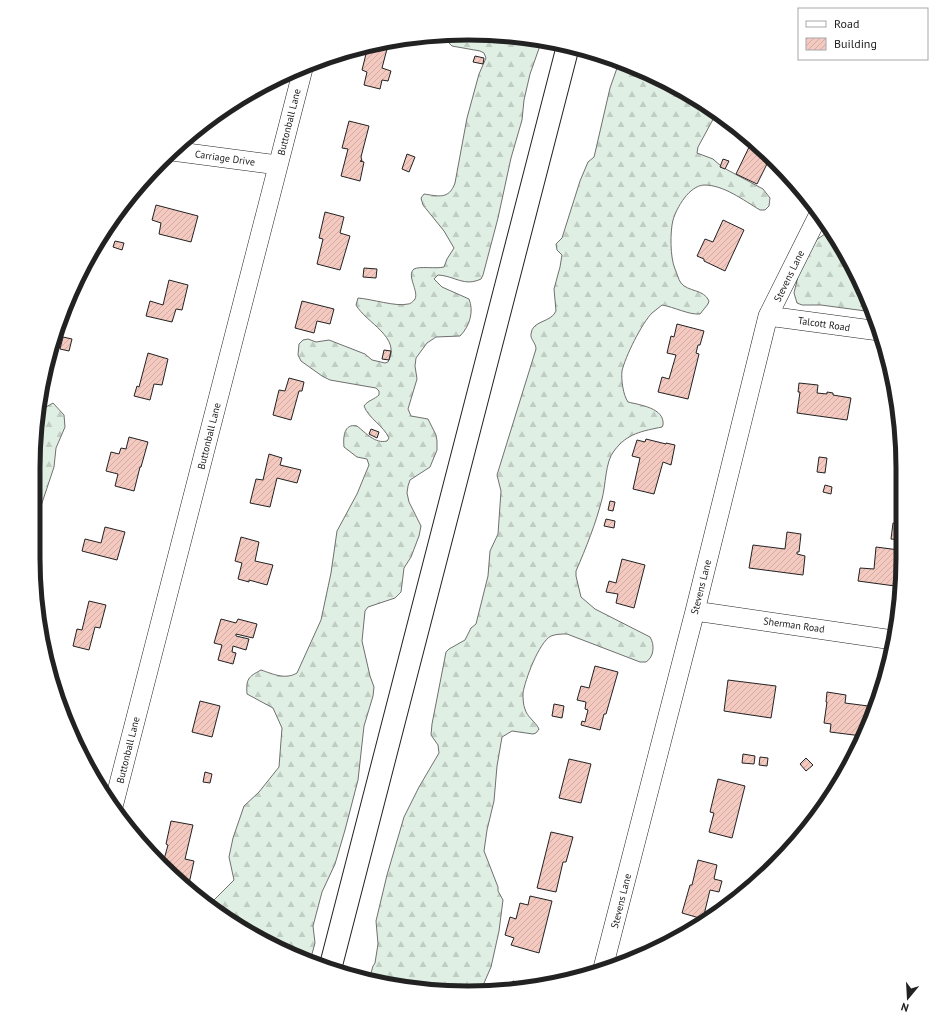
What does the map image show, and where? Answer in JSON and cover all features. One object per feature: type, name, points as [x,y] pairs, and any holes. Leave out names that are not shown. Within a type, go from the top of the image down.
[{"type":"main road","points":[[331,963],[566,52]]},
{"type":"street","name":"Buttonball Lane","points":[[115,800],[302,74]]},
{"type":"street","name":"Carriage Drive","points":[[179,152],[278,165]]},
{"type":"street","name":"Stevens Lane","points":[[604,964],[695,611],[768,316],[816,219]]},
{"type":"street","name":"Talcott Road","points":[[768,316],[873,330]]},
{"type":"street","name":"Sherman Road","points":[[695,611],[888,639]]},
{"type":"green space","points":[[468,40],[496,41],[540,46],[530,74],[524,100],[522,120],[511,158],[498,218],[483,275],[481,279],[470,282],[464,282],[438,275],[434,279],[442,287],[469,299],[471,313],[469,323],[460,336],[436,337],[427,343],[416,358],[415,366],[417,379],[408,409],[411,416],[428,419],[436,435],[437,450],[430,467],[410,480],[408,486],[407,493],[409,502],[421,526],[411,557],[404,568],[401,592],[395,598],[368,607],[365,611],[362,641],[374,687],[373,696],[364,726],[358,780],[345,830],[335,864],[322,892],[313,926],[315,943],[311,956],[254,929],[212,902],[234,880],[229,857],[233,838],[244,806],[259,792],[279,767],[282,728],[273,708],[247,694],[249,679],[261,670],[274,675],[284,676],[297,673],[321,620],[331,573],[337,531],[357,494],[369,465],[367,459],[357,457],[344,447],[345,432],[349,427],[357,426],[371,437],[379,441],[387,441],[389,438],[383,429],[369,415],[364,406],[379,395],[379,391],[376,388],[330,380],[322,376],[301,361],[298,355],[299,344],[303,340],[308,339],[316,342],[329,340],[365,354],[372,360],[385,363],[388,362],[391,353],[387,338],[361,312],[356,305],[358,298],[403,305],[410,304],[416,296],[411,275],[414,269],[444,267],[454,248],[444,231],[423,205],[421,198],[424,194],[442,196],[450,192],[453,188],[467,118],[479,74],[486,58],[484,53],[480,51],[452,46],[448,41]]},
{"type":"green space","points":[[617,68],[657,84],[682,97],[714,118],[698,147],[697,153],[713,159],[722,167],[763,189],[770,198],[769,206],[765,210],[760,210],[726,190],[704,185],[693,189],[684,198],[677,209],[672,225],[671,244],[673,264],[681,283],[688,288],[704,294],[709,301],[708,304],[700,314],[662,305],[654,311],[634,340],[622,371],[623,387],[628,402],[645,406],[656,411],[663,419],[663,425],[662,427],[636,434],[624,440],[611,456],[607,467],[600,508],[576,571],[576,576],[581,597],[595,609],[650,637],[653,644],[653,651],[649,660],[646,662],[640,662],[567,634],[557,634],[546,640],[537,653],[527,679],[523,697],[526,712],[539,729],[533,734],[512,731],[502,737],[497,766],[494,801],[484,851],[498,887],[498,891],[503,900],[499,931],[491,967],[483,985],[440,985],[385,978],[371,974],[375,963],[378,944],[376,921],[387,875],[404,817],[419,787],[439,753],[438,745],[431,735],[446,652],[465,640],[471,628],[476,624],[488,576],[490,551],[498,534],[501,491],[497,475],[536,349],[531,336],[532,329],[554,315],[556,311],[554,289],[562,255],[557,250],[556,244],[562,238],[580,181],[588,162],[594,157],[610,88]]},
{"type":"green space","points":[[826,234],[839,254],[866,311],[821,305],[802,305],[797,303],[794,293],[799,272],[816,240]]},
{"type":"green space","points":[[53,403],[64,415],[65,427],[56,448],[54,467],[40,509],[41,440],[44,411],[46,407]]},
{"type":"building","points":[[384,48],[387,49],[382,68],[391,71],[388,81],[382,80],[380,89],[364,85],[367,72],[362,70],[366,53]]},
{"type":"building","points":[[475,56],[484,58],[483,64],[473,62]]},
{"type":"building","points":[[349,121],[369,126],[361,157],[362,161],[360,161],[364,162],[360,181],[341,176],[348,149],[342,148]]},
{"type":"building","points":[[750,146],[768,162],[757,184],[736,174]]},
{"type":"building","points":[[407,154],[415,157],[409,172],[402,169]]},
{"type":"building","points":[[723,159],[729,161],[725,169],[720,167]]},
{"type":"building","points":[[156,205],[198,216],[191,242],[159,234],[161,223],[152,220]]},
{"type":"building","points":[[325,212],[344,217],[340,233],[350,236],[340,270],[317,264],[323,239],[319,238]]},
{"type":"building","points":[[723,220],[744,230],[725,271],[697,256],[705,239],[713,242]]},
{"type":"building","points":[[115,241],[124,243],[122,250],[113,247]]},
{"type":"building","points":[[364,268],[377,269],[376,278],[363,277]]},
{"type":"building","points":[[169,280],[188,285],[182,310],[176,309],[172,322],[146,316],[150,301],[163,305]]},
{"type":"building","points":[[302,301],[334,309],[330,324],[317,321],[314,333],[295,328]]},
{"type":"building","points":[[677,324],[704,331],[696,353],[699,354],[688,399],[658,392],[662,377],[669,379],[676,355],[667,353],[671,336],[674,337]]},
{"type":"building","points":[[63,337],[72,339],[69,351],[60,349]]},
{"type":"building","points":[[384,350],[391,351],[389,360],[382,359]]},
{"type":"building","points":[[148,353],[168,359],[162,385],[154,384],[150,400],[134,396],[137,386],[139,387]]},
{"type":"building","points":[[289,378],[304,382],[302,391],[299,391],[291,420],[273,415],[279,390],[285,391]]},
{"type":"building","points":[[799,383],[818,385],[817,393],[827,394],[827,392],[833,393],[833,395],[851,398],[847,420],[797,413],[800,392],[798,392]]},
{"type":"building","points":[[371,429],[379,432],[377,438],[369,434]]},
{"type":"building","points":[[129,437],[148,442],[134,491],[115,486],[118,474],[106,471],[111,452],[119,454],[121,448],[126,449]]},
{"type":"building","points":[[646,439],[675,445],[671,465],[663,462],[654,494],[633,489],[640,458],[632,456],[637,440],[645,442]]},
{"type":"building","points":[[269,454],[282,458],[280,465],[301,470],[297,483],[277,478],[270,507],[250,503],[256,479],[263,480]]},
{"type":"building","points":[[819,457],[827,458],[825,473],[817,472]]},
{"type":"building","points":[[825,485],[832,487],[831,494],[823,492]]},
{"type":"building","points":[[610,501],[615,502],[613,511],[608,510]]},
{"type":"building","points":[[606,519],[615,521],[614,528],[604,526]]},
{"type":"building","points":[[893,523],[896,523],[896,540],[891,539]]},
{"type":"building","points":[[105,527],[125,532],[117,560],[82,551],[85,539],[101,543]]},
{"type":"building","points":[[787,532],[801,534],[799,552],[797,552],[797,554],[805,556],[803,575],[749,568],[753,545],[785,549]]},
{"type":"building","points":[[241,537],[259,542],[255,561],[273,565],[267,585],[249,580],[249,582],[238,579],[242,563],[235,561]]},
{"type":"building","points":[[876,547],[896,550],[895,586],[858,581],[860,568],[874,569]]},
{"type":"building","points":[[622,559],[645,565],[634,608],[616,603],[618,594],[606,592],[609,581],[616,583]]},
{"type":"building","points":[[89,601],[106,605],[100,628],[95,627],[89,650],[73,646],[77,629],[82,630]]},
{"type":"building","points":[[221,619],[236,623],[238,619],[257,624],[253,638],[236,634],[236,636],[249,639],[246,650],[233,646],[232,652],[236,653],[233,664],[218,660],[222,645],[214,643]]},
{"type":"building","points":[[595,666],[618,672],[600,730],[581,725],[582,721],[585,722],[588,710],[585,709],[586,702],[577,700],[581,686],[589,688]]},
{"type":"building","points":[[728,680],[776,686],[771,718],[724,711]]},
{"type":"building","points":[[827,692],[846,695],[845,703],[869,706],[857,735],[830,732],[831,724],[824,723]]},
{"type":"building","points":[[200,701],[220,706],[212,737],[192,732]]},
{"type":"building","points":[[554,704],[564,706],[562,718],[552,716]]},
{"type":"building","points":[[743,754],[755,756],[754,764],[742,763]]},
{"type":"building","points":[[760,757],[768,758],[767,766],[759,765]]},
{"type":"building","points":[[806,758],[813,765],[806,771],[800,764]]},
{"type":"building","points":[[569,759],[591,764],[581,803],[559,798]]},
{"type":"building","points":[[205,772],[212,774],[210,783],[203,782]]},
{"type":"building","points":[[718,779],[745,786],[732,838],[709,832],[714,813],[710,812]]},
{"type":"building","points":[[171,821],[193,825],[185,859],[194,861],[189,883],[164,860],[168,845],[166,844]]},
{"type":"building","points":[[551,832],[573,837],[566,862],[563,862],[556,892],[537,888]]},
{"type":"building","points":[[698,860],[717,865],[714,879],[722,881],[719,892],[710,890],[704,915],[700,918],[682,913],[690,885],[692,885]]},
{"type":"building","points":[[530,896],[552,901],[539,953],[511,945],[514,938],[505,935],[510,917],[516,919],[520,903],[528,905]]}]
